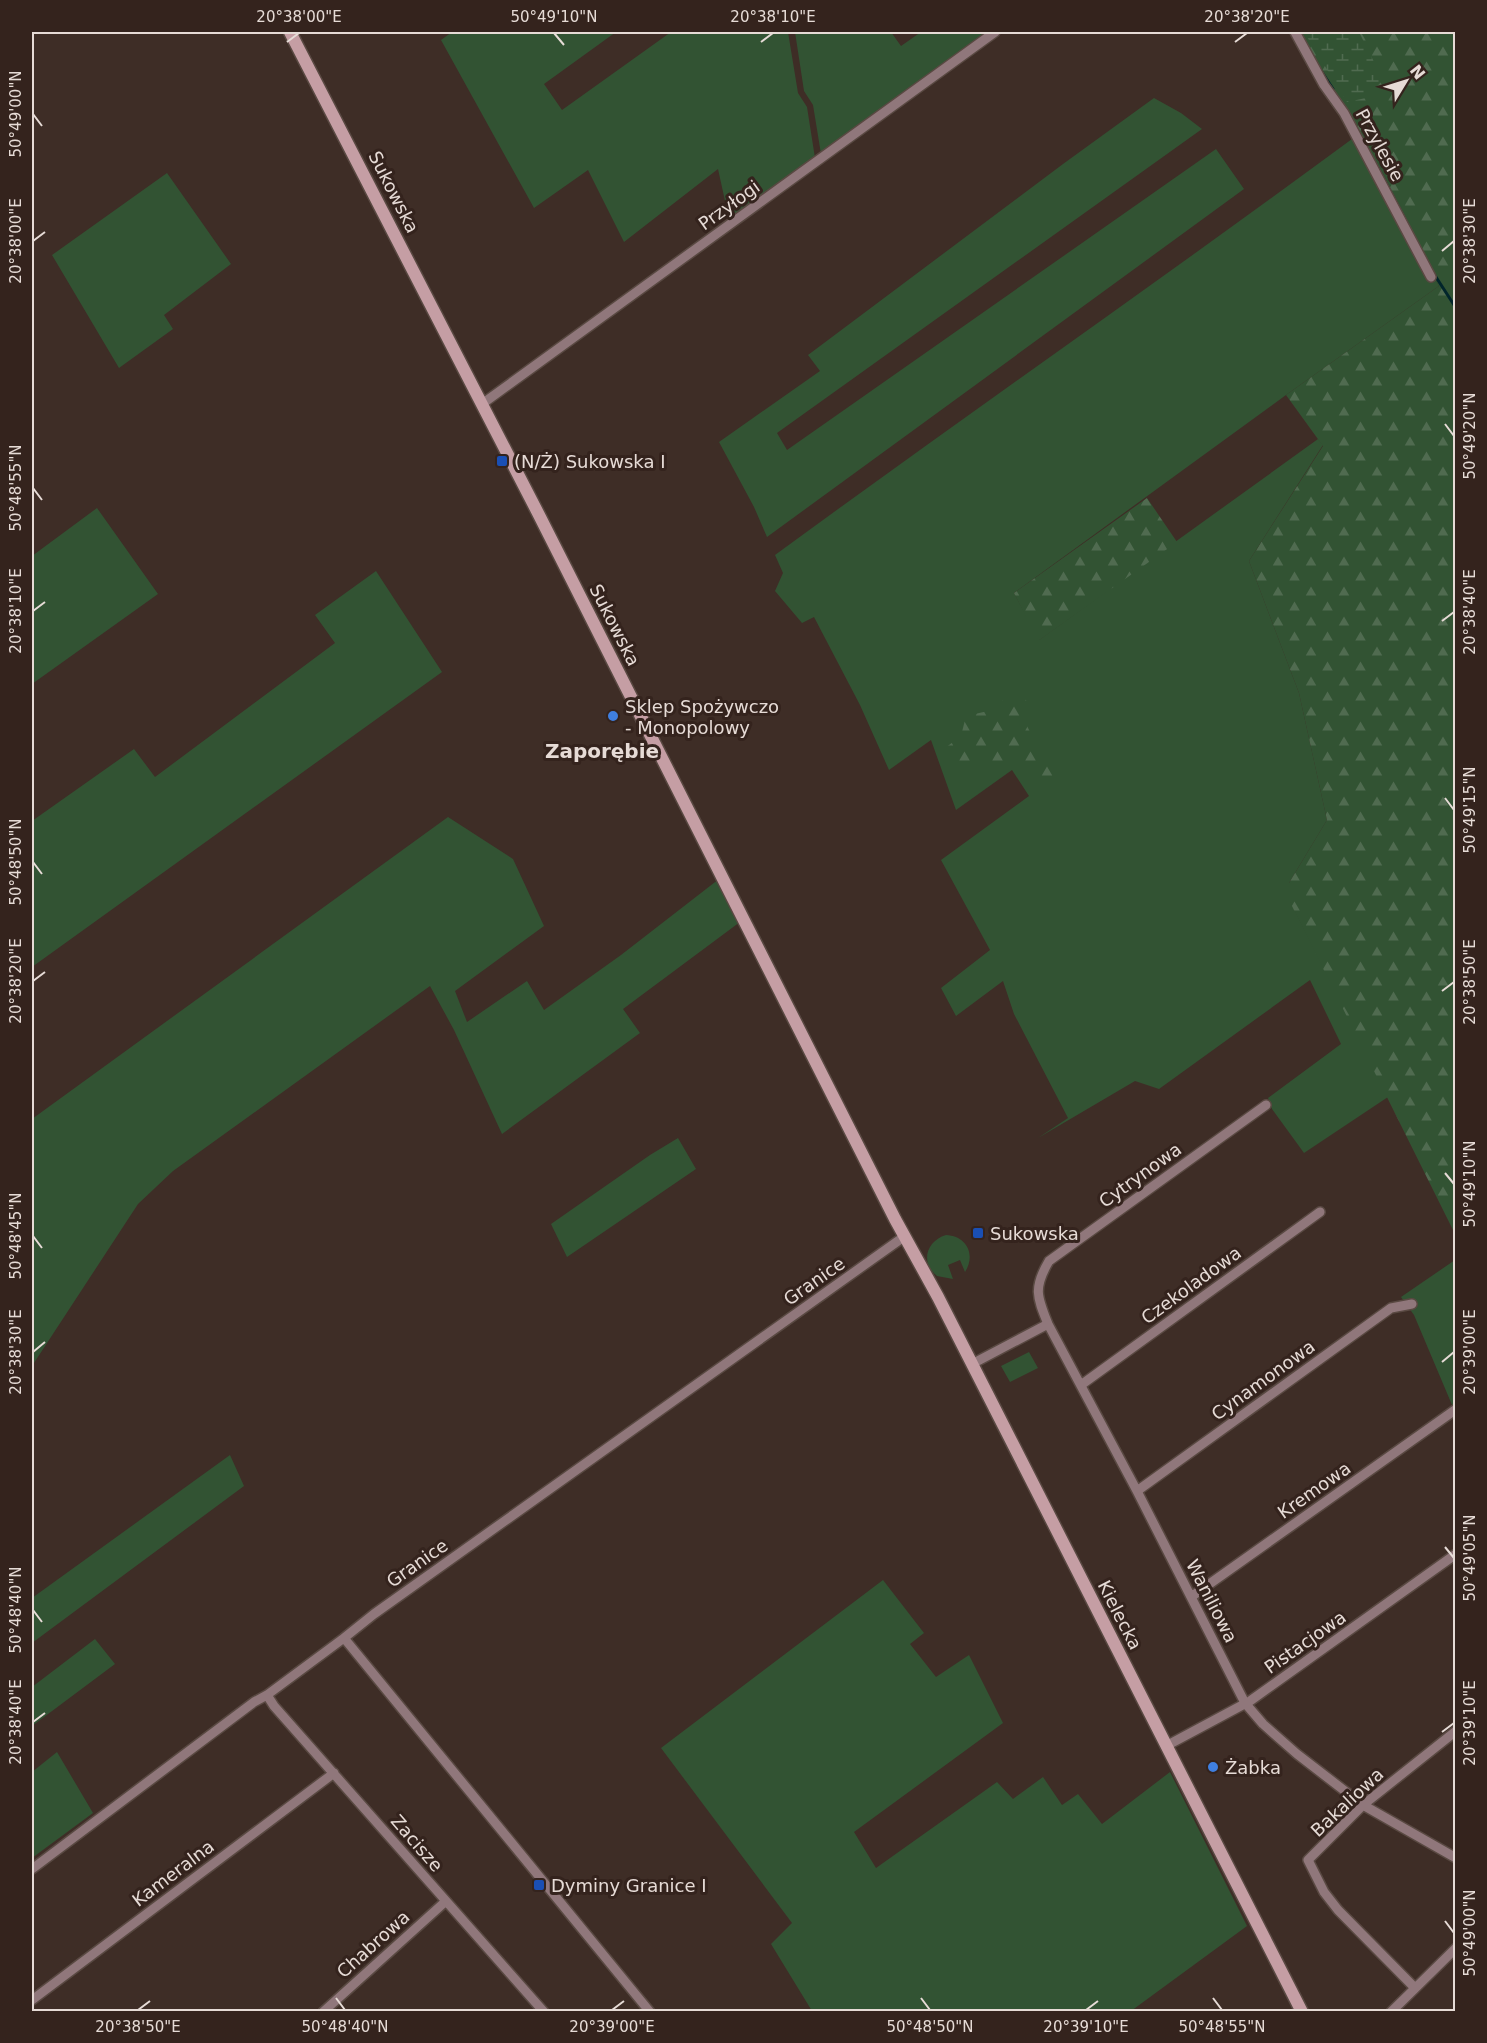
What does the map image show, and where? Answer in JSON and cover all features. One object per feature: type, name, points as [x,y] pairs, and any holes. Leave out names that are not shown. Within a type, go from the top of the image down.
[{"type":"street","name":"Sukowska","points":[[290,32],[482,404],[904,1236]]},
{"type":"street","name":"Przyłogi","points":[[482,404],[995,32]]},
{"type":"street","name":"Przylesie","points":[[1294,32],[1324,85],[1344,113],[1431,277]]},
{"type":"street","name":"Cytrynowa","points":[[1039,1278],[1049,1262],[1266,1105]]},
{"type":"street","name":"Czekoladowa","points":[[1081,1385],[1320,1212]]},
{"type":"street","name":"Kielecka","points":[[904,1236],[972,1364],[1302,2012]]},
{"type":"street","name":"Granice","points":[[344,1638],[374,1614],[904,1236]]},
{"type":"street","name":"Waniliowa","points":[[1039,1278],[1038,1300],[1048,1324],[1137,1491],[1245,1703],[1263,1724],[1297,1754],[1363,1805],[1455,1858]]},
{"type":"street","name":"Cynamonowa","points":[[1137,1491],[1391,1308],[1412,1304]]},
{"type":"street","points":[[972,1364],[1048,1324]]},
{"type":"street","name":"Kremowa","points":[[1191,1597],[1455,1410]]},
{"type":"street","name":"Pistacjowa","points":[[1166,1746],[1245,1703],[1293,1672],[1455,1554]]},
{"type":"street","points":[[32,1869],[254,1702],[267,1695],[344,1638],[650,2012]]},
{"type":"street","name":"Zacisze","points":[[267,1695],[274,1706],[544,2012]]},
{"type":"street","name":"Bakaliowa","points":[[1415,1988],[1338,1910],[1324,1892],[1308,1860],[1363,1805],[1455,1731]]},
{"type":"street","name":"Kameralna","points":[[32,2000],[334,1773]]},
{"type":"street","name":"Chabrowa","points":[[322,2012],[446,1900]]},
{"type":"street","points":[[1391,2012],[1455,1948]]},
{"type":"green space","points":[[452,32],[616,32],[544,84],[562,110],[671,32],[788,32],[798,93],[807,107],[815,158],[729,219],[718,169],[624,242],[588,170],[534,208],[441,40]]},
{"type":"green space","points":[[795,32],[891,32],[901,46],[921,32],[989,32],[821,154],[813,105],[804,91]]},
{"type":"green space","points":[[1300,32],[1455,32],[1455,1234],[1289,900],[1289,883],[1327,820],[1299,693],[1249,561],[1323,446],[1286,395],[1439,286],[1358,133]]},
{"type":"green space","points":[[1304,32],[1359,32],[1383,80],[1366,98],[1347,102]]},
{"type":"green space","points":[[1154,98],[1181,113],[1202,129],[777,433],[787,450],[1216,149],[1244,189],[767,537],[754,507],[719,442],[820,371],[808,355]]},
{"type":"green space","points":[[1360,137],[1439,286],[1014,593],[1039,640],[1318,439],[1323,445],[1249,561],[1299,693],[1327,820],[1289,883],[1290,901],[1388,1097],[1304,1153],[1272,1109],[1268,1098],[1341,1044],[1310,980],[1159,1089],[1135,1081],[1038,1138],[1068,1118],[1014,1014],[1003,981],[956,1016],[941,988],[990,950],[941,860],[1029,796],[1012,770],[956,810],[931,740],[889,770],[860,705],[814,617],[802,623],[775,591],[783,573],[775,555],[1352,139]]},
{"type":"green space","points":[[167,173],[231,264],[164,315],[173,329],[119,368],[52,255]]},
{"type":"green space","points":[[1147,498],[1177,542],[1038,641],[1014,593]]},
{"type":"green space","points":[[97,508],[158,594],[32,684],[32,556]]},
{"type":"green space","points":[[376,571],[442,672],[32,967],[32,821],[134,749],[155,777],[335,643],[315,615]]},
{"type":"green space","points":[[1019,692],[1029,704],[1024,720],[1055,775],[1043,780],[1016,764],[984,762],[961,766],[945,748],[961,736],[966,716],[988,711]]},
{"type":"green space","points":[[448,817],[513,859],[544,926],[455,991],[467,1022],[527,981],[544,1010],[621,955],[719,879],[740,922],[623,1009],[640,1033],[502,1134],[454,1030],[430,986],[173,1171],[138,1204],[32,1366],[32,1119]]},
{"type":"green space","points":[[678,1138],[696,1169],[567,1257],[551,1224]]},
{"type":"green space","points":[[946,1235],[953,1236],[964,1243],[970,1259],[965,1272],[960,1260],[948,1265],[953,1279],[937,1276],[928,1265],[927,1259],[930,1247]]},
{"type":"green space","points":[[1455,1260],[1455,1412],[1414,1315],[1401,1297]]},
{"type":"green space","points":[[1029,1352],[1038,1368],[1010,1382],[1001,1366]]},
{"type":"green space","points":[[230,1455],[244,1486],[32,1643],[32,1598]]},
{"type":"green space","points":[[883,1580],[924,1633],[910,1644],[936,1677],[969,1655],[1003,1723],[854,1832],[876,1868],[997,1782],[1013,1799],[1043,1777],[1062,1805],[1078,1794],[1102,1824],[1170,1772],[1247,1926],[1131,2011],[812,2011],[771,1944],[792,1923],[661,1748]]},
{"type":"green space","points":[[95,1639],[115,1664],[32,1726],[32,1687]]},
{"type":"green space","points":[[57,1752],[93,1813],[32,1858],[32,1772]]},
{"type":"waterway","points":[[1320,69],[1333,89]]},
{"type":"waterway","points":[[1378,168],[1407,223]]},
{"type":"waterway","points":[[1434,274],[1456,308]]},
{"type":"place","name":"(N/Ż) Sukowska I","points":[[502,461]]},
{"type":"place","name":"Sklep Spożywczo - Monopolowy","points":[[613,716]]},
{"type":"place","name":"Sukowska","points":[[978,1233]]},
{"type":"place","name":"Żabka","points":[[1213,1767]]},
{"type":"place","name":"Dyminy Granice I","points":[[539,1885]]},
{"type":"district","name":"Zaporębie","points":[[602,751]]}]
